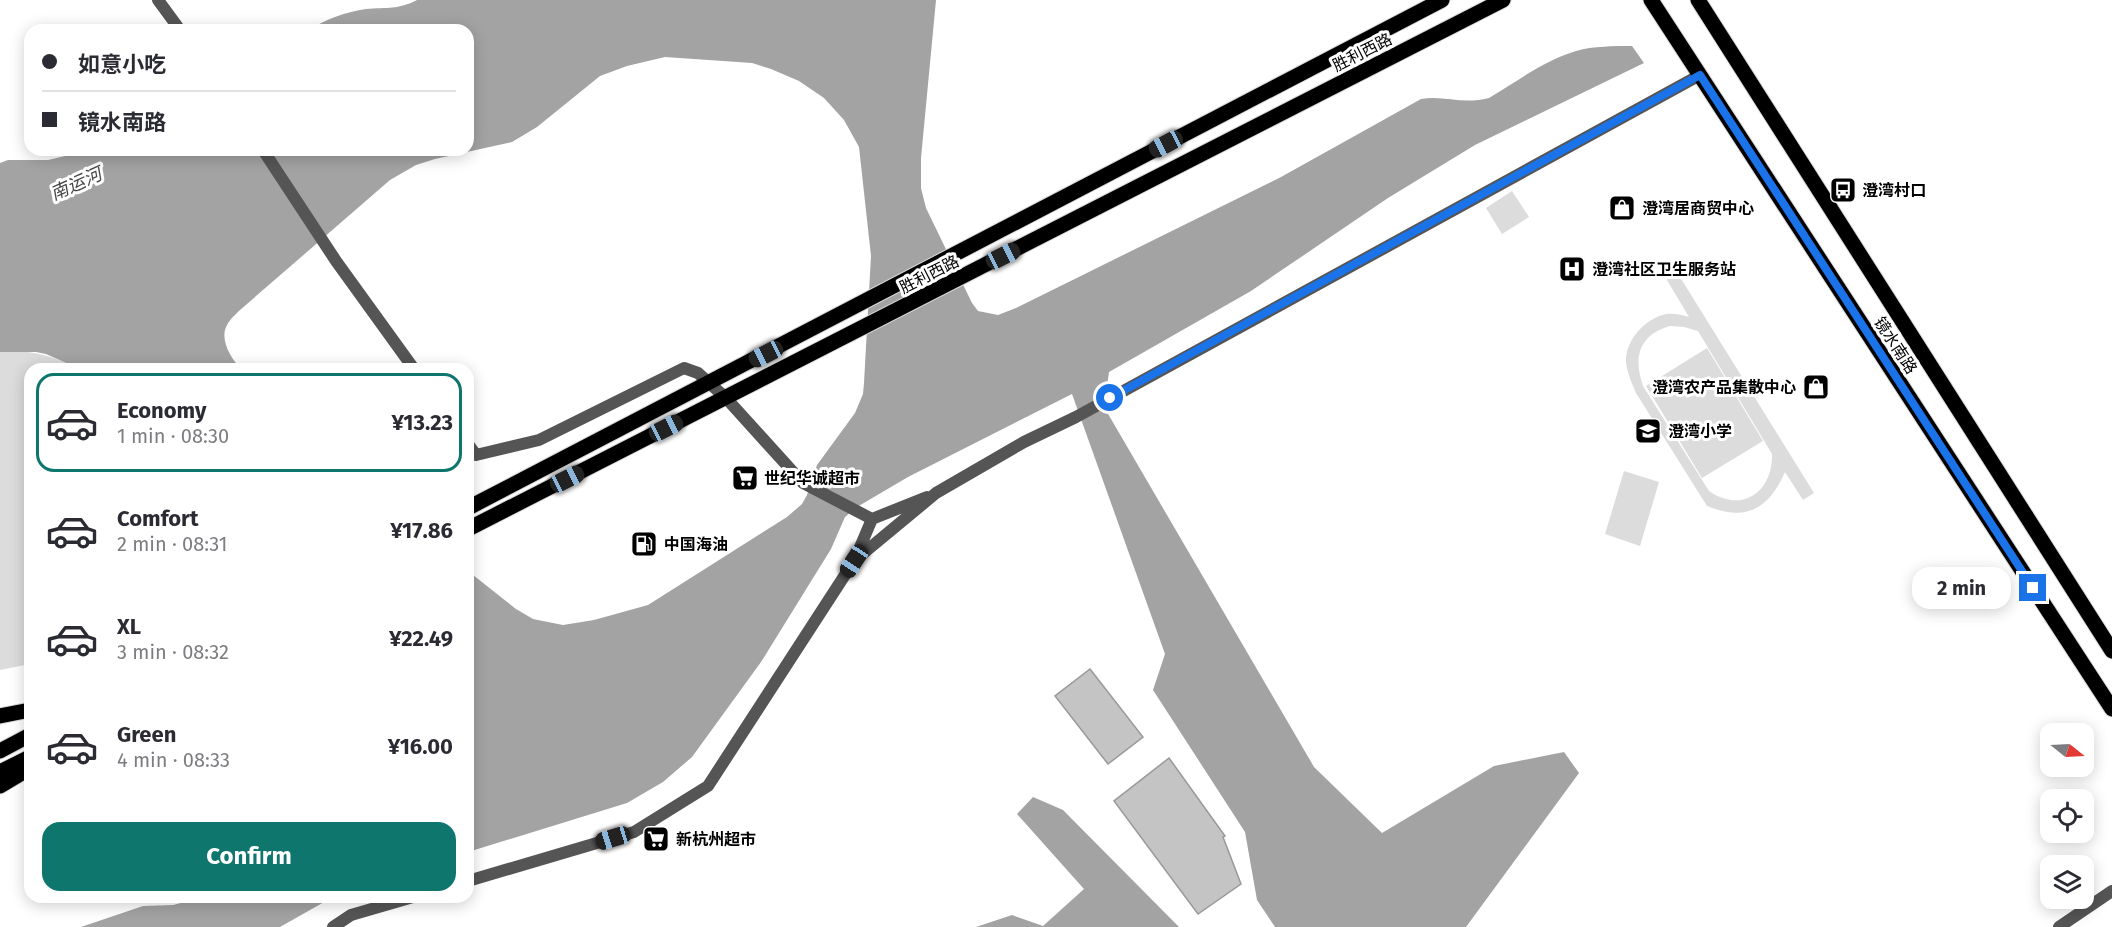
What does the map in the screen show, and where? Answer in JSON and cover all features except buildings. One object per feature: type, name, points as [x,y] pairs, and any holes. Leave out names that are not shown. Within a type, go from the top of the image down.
[{"type":"main road","name":"胜利西路","points":[[474,505],[1442,0]]},
{"type":"main road","name":"胜利西路","points":[[474,526],[1503,0]]},
{"type":"main road","name":"镜水南路","points":[[1651,0],[2112,709]]},
{"type":"main road","name":"镜水南路","points":[[1698,0],[2112,651]]},
{"type":"main road","points":[[0,716],[24,711]]},
{"type":"main road","points":[[0,751],[24,738]]},
{"type":"main road","points":[[0,772],[24,760]]},
{"type":"main road","points":[[0,786],[24,772]]},
{"type":"street","points":[[158,0],[176,24]]},
{"type":"street","points":[[854,561],[936,493],[1024,442],[1076,417],[1700,75]]},
{"type":"street","points":[[267,156],[336,261],[410,363]]},
{"type":"street","points":[[474,452],[476,455],[539,440],[684,368],[698,373],[726,398],[803,483],[867,516],[936,493]]},
{"type":"street","points":[[474,879],[634,832],[708,786],[854,561],[867,516]]},
{"type":"street","points":[[2059,927],[2112,891]]},
{"type":"street","points":[[333,927],[351,915],[392,903]]},
{"type":"shaded area","points":[[1512,191],[1529,217],[1502,234],[1486,208]]},
{"type":"shaded area","points":[[1675,269],[1814,493],[1803,500],[1785,472],[1772,495],[1755,509],[1733,513],[1707,506],[1636,393],[1626,362],[1633,338],[1651,320],[1666,314],[1689,317],[1664,275]],"holes":[[[1670,326],[1698,331],[1772,454],[1767,479],[1753,495],[1744,499],[1721,498],[1709,491],[1643,386],[1639,357],[1645,341],[1651,335]]]},
{"type":"shaded area","points":[[1707,348],[1763,441],[1702,478],[1646,386]]},
{"type":"shaded area","points":[[0,352],[42,354],[67,363],[24,363],[24,665],[0,670]]},
{"type":"shaded area","points":[[1624,471],[1659,482],[1640,546],[1605,534]]},
{"type":"water","points":[[417,0],[936,0],[921,158],[921,188],[926,208],[972,303],[978,311],[998,315],[1281,177],[1421,99],[1470,101],[1489,98],[1564,55],[1590,48],[1632,46],[1644,63],[1475,145],[1388,198],[1251,291],[1109,372],[1104,407],[1314,767],[1382,833],[1494,766],[1564,752],[1579,773],[1466,927],[1275,927],[1257,900],[1245,832],[1153,690],[1165,654],[1072,394],[908,477],[857,507],[845,517],[831,549],[761,662],[692,757],[663,782],[627,803],[474,850],[474,576],[516,609],[533,619],[563,625],[594,620],[648,605],[787,517],[802,504],[817,465],[855,413],[863,394],[871,256],[859,147],[844,120],[824,98],[799,81],[752,63],[665,57],[627,66],[600,76],[537,127],[512,142],[474,150],[474,24],[320,24],[351,12],[398,7]]},
{"type":"water","name":"南运河","points":[[65,156],[449,156],[416,165],[390,180],[240,310],[227,325],[224,336],[236,363],[66,363],[36,352],[0,352],[0,163],[8,160],[48,160]]},
{"type":"water","points":[[1033,797],[1063,810],[1179,927],[976,927],[1012,915],[1043,926],[1084,889],[1017,814]]},
{"type":"water","points":[[181,903],[322,903],[280,927],[81,927],[143,906]]},
{"type":"place","name":"澄湾村口","points":[[1843,190]]},
{"type":"place","name":"澄湾居商贸中心","points":[[1622,208]]},
{"type":"place","name":"澄湾社区卫生服务站","points":[[1572,269]]},
{"type":"place","name":"澄湾农产品集散中心","points":[[1816,387]]},
{"type":"place","name":"澄湾小学","points":[[1648,431]]},
{"type":"place","name":"世纪华诚超市","points":[[745,478]]},
{"type":"place","name":"中国海油","points":[[644,544]]},
{"type":"place","name":"新杭州超市","points":[[656,839]]},
{"type":"route","points":[[1110,398],[1700,75],[2033,588]]}]
